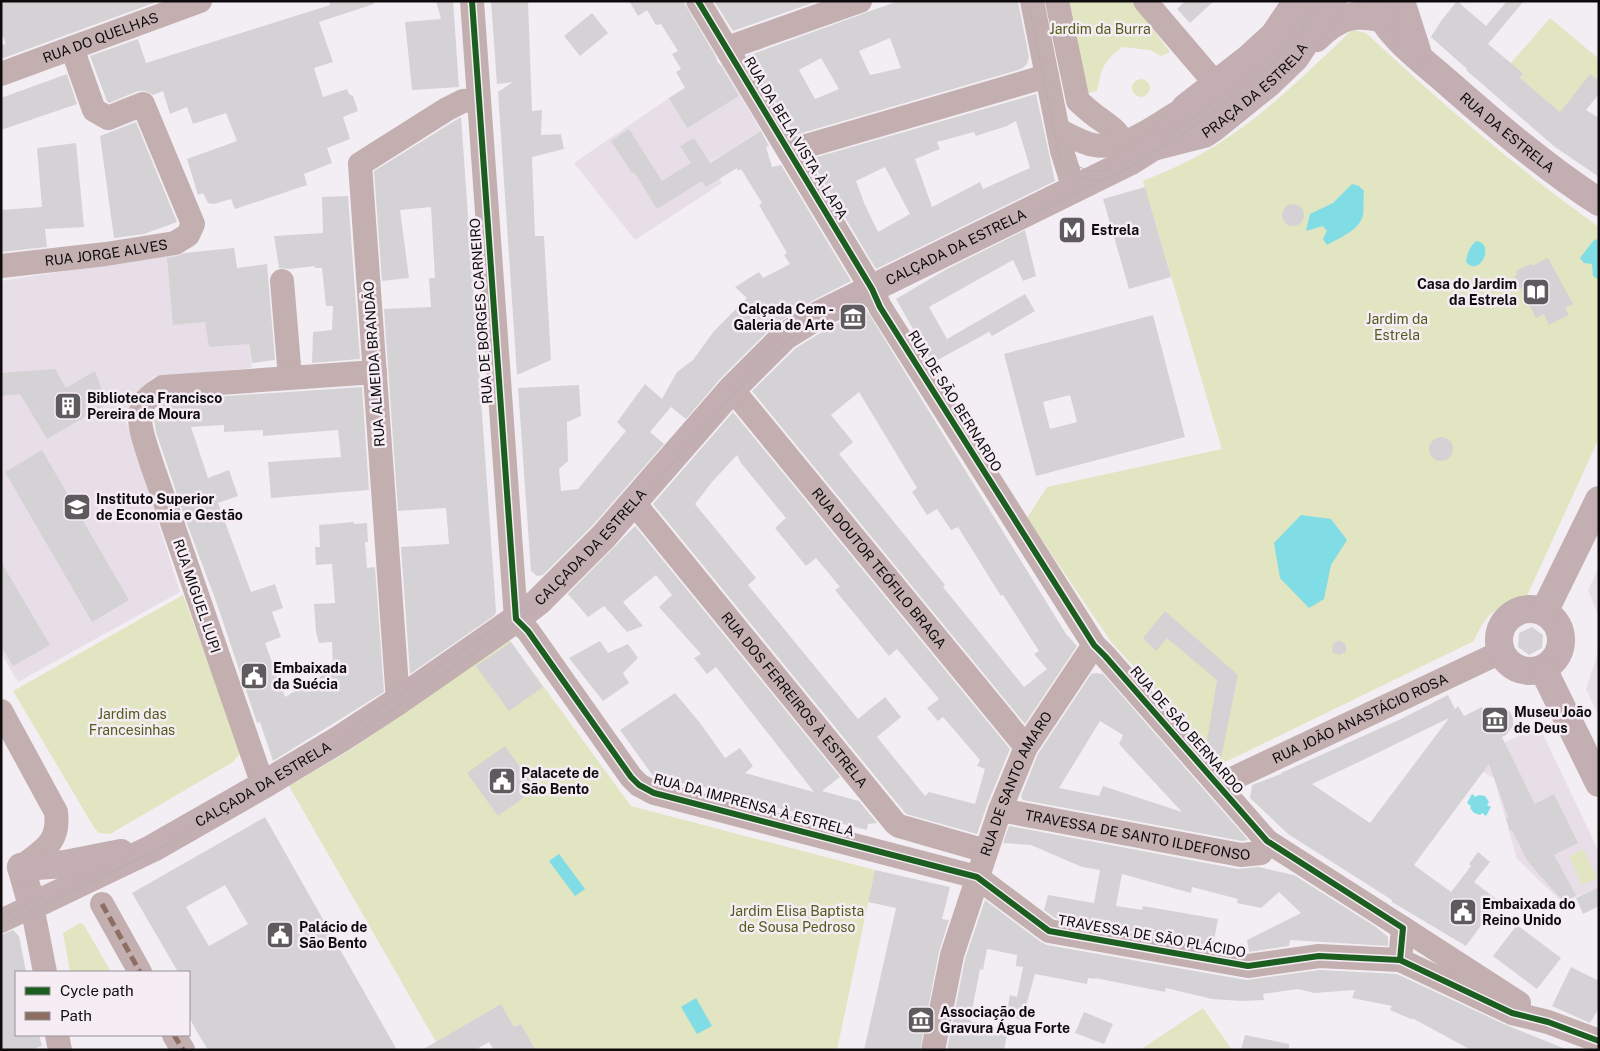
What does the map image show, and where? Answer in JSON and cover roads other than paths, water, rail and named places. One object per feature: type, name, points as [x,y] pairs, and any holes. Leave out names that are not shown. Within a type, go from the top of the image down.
[{"type":"main road","name":"PRAÇA DA ESTRELA","points":[[1074,189],[1121,154],[1204,134],[1269,83],[1294,58],[1333,1]]},
{"type":"main road","name":"PRAÇA DA ESTRELA","points":[[1153,147],[1186,107],[1266,43],[1298,4]]},
{"type":"main road","points":[[1294,58],[1319,35],[1343,18],[1368,15],[1386,7]]},
{"type":"main road","name":"RUA DA ESTRELA","points":[[1386,7],[1419,57],[1526,150],[1599,202]]},
{"type":"main road","name":"CALÇADA DA ESTRELA","points":[[32,906],[153,848],[264,785],[398,701],[516,619],[553,588],[634,503],[732,389],[785,336],[822,313],[1074,189]]},
{"type":"main road","points":[[1544,612],[1599,500]]},
{"type":"main road","points":[[1524,609],[1544,612],[1558,626],[1561,635],[1561,645],[1554,659],[1543,668],[1528,671],[1514,667],[1506,660],[1498,642],[1500,631],[1506,620],[1514,613],[1524,609]]},
{"type":"main road","points":[[1543,668],[1599,783]]},
{"type":"main road","points":[[11,863],[65,864],[153,848]]},
{"type":"main road","points":[[11,863],[72,888]]},
{"type":"main road","points":[[11,863],[32,906]]},
{"type":"street","name":"RUA DE BORGES CARNEIRO","points":[[472,1],[516,619]]},
{"type":"street","name":"RUA DA BELA VISTA À LAPA","points":[[698,1],[872,288]]},
{"type":"street","points":[[727,48],[860,1]]},
{"type":"street","points":[[1032,1],[1058,130],[1074,189]]},
{"type":"street","points":[[1056,1],[1078,101],[1112,126],[1121,154]]},
{"type":"street","name":"PRAÇA DA ESTRELA","points":[[1145,1],[1215,83]]},
{"type":"street","name":"RUA DO QUELHAS","points":[[1,74],[197,2]]},
{"type":"street","points":[[1153,147],[1211,109],[1271,61],[1297,30],[1298,4]]},
{"type":"street","name":"RUA JORGE ALVES","points":[[1,266],[106,254],[175,243],[188,235],[193,224],[143,104],[108,118],[94,110],[72,48]]},
{"type":"street","points":[[789,151],[1047,76]]},
{"type":"street","name":"RUA ALMEIDA BRANDÃO","points":[[398,701],[360,164],[447,109],[463,101],[479,100]]},
{"type":"street","points":[[1121,154],[1139,136],[1186,107]]},
{"type":"street","points":[[1058,130],[1092,145],[1113,144],[1121,154]]},
{"type":"street","points":[[282,280],[290,378]]},
{"type":"street","name":"RUA DE SÃO BERNARDO","points":[[872,288],[886,315],[1094,645],[1267,841],[1548,1022]]},
{"type":"street","name":"RUA MIGUEL LUPI","points":[[264,785],[150,462],[140,414],[145,401],[163,387],[375,372]]},
{"type":"street","name":"RUA DOUTOR TEÓFILO BRAGA","points":[[732,389],[1026,747]]},
{"type":"street","name":"RUA DOS FERREIROS À ESTRELA","points":[[634,503],[895,823],[899,826],[986,851]]},
{"type":"street","name":"RUA DA IMPRENSA À ESTRELA","points":[[516,619],[528,631],[631,777],[647,790],[977,877]]},
{"type":"street","name":"RUA DE SANTO AMARO","points":[[933,1050],[952,955],[1000,810],[1026,747],[1094,645]]},
{"type":"street","name":"RUA JOÃO ANASTÁCIO ROSA","points":[[1219,785],[1501,652]]},
{"type":"street","points":[[1,712],[56,812],[57,822],[55,832],[43,851],[11,863]]},
{"type":"street","name":"TRAVESSA DE SANTO ILDEFONSO","points":[[1000,810],[1241,855],[1261,853],[1267,841]]},
{"type":"street","name":"TRAVESSA DE SÃO PLÁCIDO","points":[[977,877],[1049,931],[1248,966],[1319,956],[1400,960]]},
{"type":"street","points":[[102,904],[139,971]]},
{"type":"street","points":[[32,906],[45,971]]},
{"type":"street","name":"CALÇADA DA ESTRELA","points":[[1,921],[32,906]]},
{"type":"street","points":[[1400,960],[1403,928]]},
{"type":"street","name":"RUA DE SÃO BERNARDO","points":[[1400,960],[1512,1014],[1548,1022],[1599,1041]]},
{"type":"street","points":[[57,1036],[60,1050]]},
{"type":"street","points":[[175,1036],[182,1050]]},
{"type":"water","points":[[1352,184],[1359,186],[1364,191],[1361,220],[1348,233],[1327,245],[1323,239],[1327,231],[1323,226],[1306,231],[1310,214],[1333,203]]},
{"type":"water","points":[[1599,239],[1599,280],[1593,276],[1592,264],[1584,263],[1580,258],[1594,240]]},
{"type":"water","points":[[1476,241],[1482,243],[1485,247],[1484,258],[1481,263],[1471,266],[1466,262],[1466,259],[1470,248]]},
{"type":"water","points":[[1301,515],[1331,519],[1347,540],[1331,565],[1324,599],[1309,608],[1280,578],[1274,543]]},
{"type":"water","points":[[1472,794],[1476,797],[1478,795],[1485,796],[1489,802],[1487,805],[1491,807],[1486,816],[1482,813],[1480,815],[1474,813],[1470,808],[1471,806],[1467,803]]},
{"type":"water","points":[[559,854],[585,889],[575,896],[549,861]]},
{"type":"water","points":[[696,998],[712,1026],[697,1034],[681,1007]]},
{"type":"tram line","points":[[1028,1],[1059,155],[1067,166],[1082,177],[1101,180]]},
{"type":"tram line","points":[[1,925],[157,850],[381,718],[512,626],[550,594],[610,535],[726,402],[774,352],[806,326],[1126,169],[1195,126],[1272,64],[1300,32],[1319,1]]},
{"type":"tram line","points":[[1171,134],[1219,98]]},
{"type":"tram line","points":[[1069,157],[1083,169],[1098,171],[1111,168]]},
{"type":"tram line","points":[[752,364],[777,340]]},
{"type":"tram line","points":[[587,548],[618,516]]},
{"type":"tram line","points":[[357,724],[529,604]]},
{"type":"tram line","points":[[1,917],[42,897]]},
{"type":"place","name":"Estrela","points":[[1072,230]]},
{"type":"place","name":"Casa do Jardim da Estrela","points":[[1536,292]]},
{"type":"place","name":"Calçada Cem - Galeria de Arte","points":[[853,317]]},
{"type":"place","name":"Biblioteca Francisco Pereira de Moura","points":[[68,406]]},
{"type":"place","name":"Instituto Superior de Economia e Gestão","points":[[77,507]]},
{"type":"place","name":"Embaixada da Suécia","points":[[254,676]]},
{"type":"place","name":"Museu João de Deus","points":[[1495,720]]},
{"type":"place","name":"Palacete de São Bento","points":[[502,781]]},
{"type":"place","name":"Embaixada do Reino Unido","points":[[1463,912]]},
{"type":"place","name":"Palácio de São Bento","points":[[280,935]]},
{"type":"place","name":"Associação de Gravura Água Forte","points":[[921,1020]]},
{"type":"park label","name":"Jardim da Burra","points":[[1100,29]]},
{"type":"park label","name":"Jardim da Estrela","points":[[1397,328]]},
{"type":"park label","name":"Jardim das Francesinhas","points":[[132,722]]},
{"type":"park label","name":"Jardim Elisa Baptista de Sousa Pedroso","points":[[797,920]]}]
